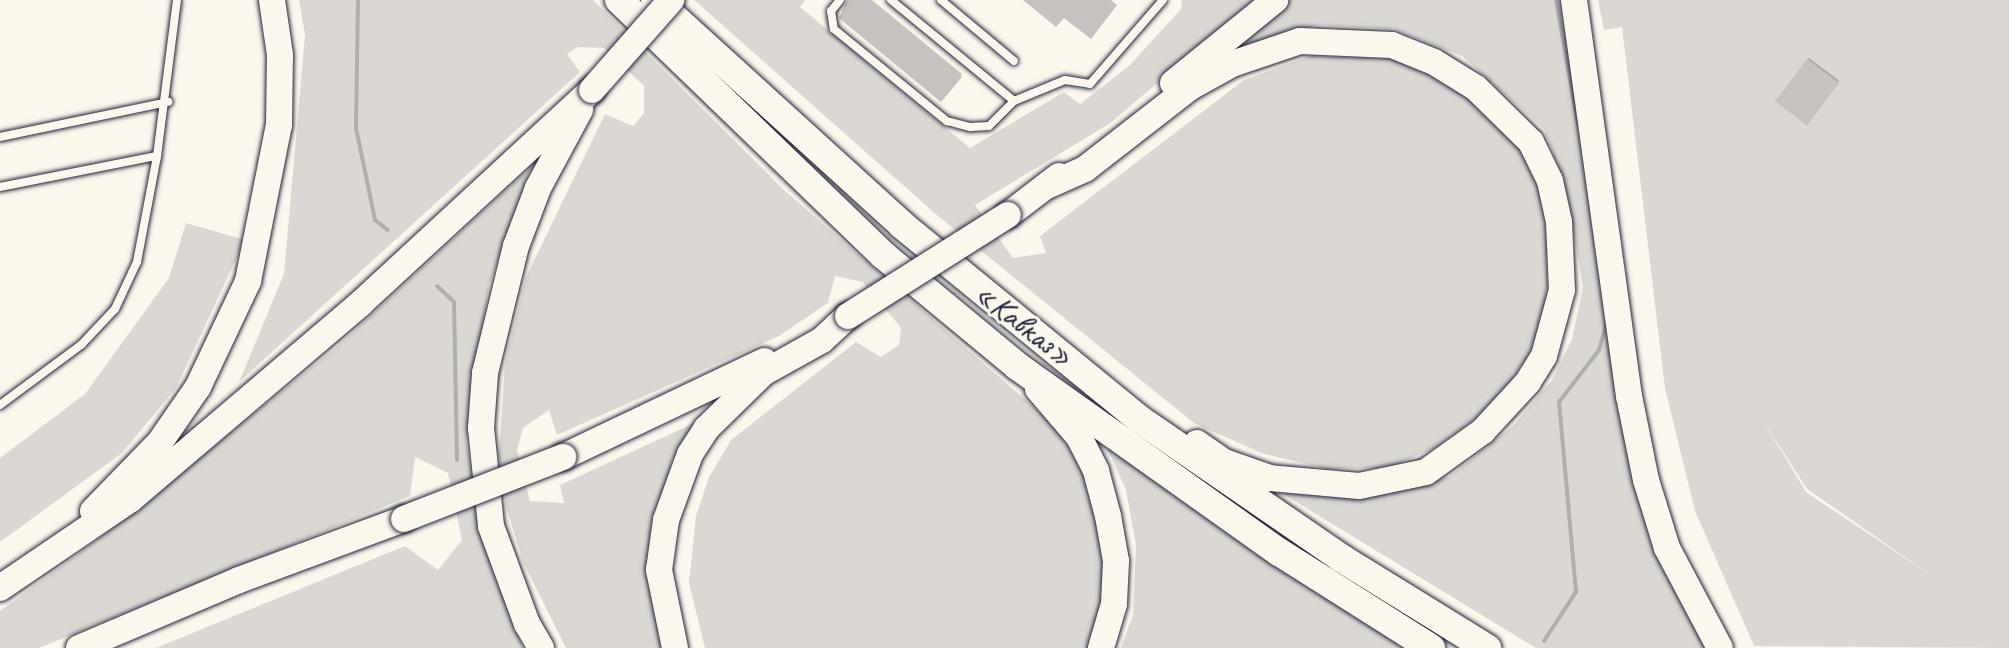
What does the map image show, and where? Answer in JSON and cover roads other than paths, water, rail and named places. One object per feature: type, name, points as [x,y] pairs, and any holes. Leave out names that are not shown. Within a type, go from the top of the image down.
[{"type":"highway","name":"«Кавказ»","points":[[619,0],[883,255],[1017,366],[1279,552],[1431,648]]},
{"type":"highway","name":"«Кавказ»","points":[[655,0],[902,225],[1221,478],[1487,648]]},
{"type":"main road","points":[[52,551],[160,442],[198,387],[248,281],[279,125],[280,55],[272,0]]},
{"type":"main road","points":[[0,588],[131,499],[360,304],[592,90],[671,0]]},
{"type":"main road","points":[[79,648],[239,580],[563,457],[735,377],[848,316],[1008,215],[1275,0]]},
{"type":"main road","points":[[1574,0],[1629,396],[1646,480],[1667,548],[1720,648]]},
{"type":"main road","points":[[1047,186],[1085,169],[1189,88],[1232,64],[1300,41],[1349,41],[1392,45],[1434,62],[1476,88],[1531,142],[1550,181],[1559,222],[1562,290],[1544,356],[1528,382],[1483,431],[1426,472],[1359,486],[1270,478],[1224,462],[1085,372]]},
{"type":"main road","points":[[541,648],[527,624],[491,526],[481,428],[485,373],[516,246],[538,188],[592,90]]},
{"type":"main road","points":[[675,648],[659,570],[666,520],[690,454],[706,429],[763,373],[822,340],[848,316]]},
{"type":"main road","points":[[1017,366],[1079,437],[1096,471],[1116,561],[1114,604],[1101,648]]},
{"type":"lane","points":[[0,405],[82,344],[115,309],[137,262],[168,102],[177,0]]},
{"type":"lane","points":[[840,0],[831,11],[834,29],[947,121],[989,126],[1014,101],[1065,80],[1090,84],[1163,0]]},
{"type":"lane","points":[[891,0],[1014,101]]},
{"type":"lane","points":[[941,0],[1014,61]]},
{"type":"lane","points":[[0,137],[168,102]]},
{"type":"lane","points":[[0,187],[157,156]]},
{"type":"waterway","points":[[358,0],[356,128],[375,220],[388,230]]},
{"type":"waterway","points":[[1556,0],[1578,124]]},
{"type":"waterway","points":[[437,286],[454,302],[457,460]]},
{"type":"waterway","points":[[1544,641],[1576,592],[1559,402],[1599,350],[1607,322]]}]
